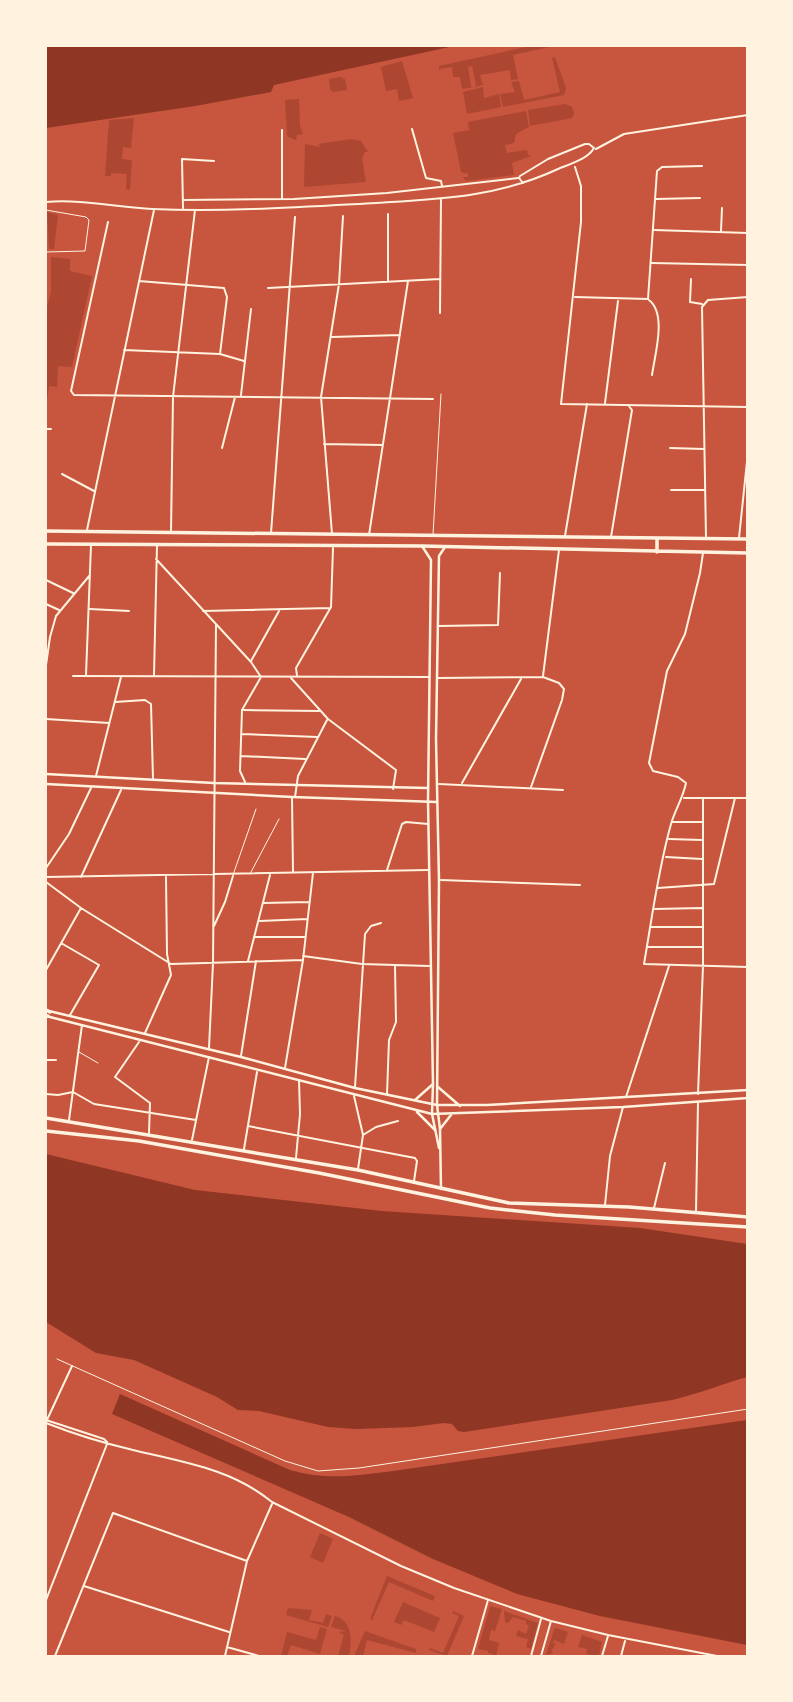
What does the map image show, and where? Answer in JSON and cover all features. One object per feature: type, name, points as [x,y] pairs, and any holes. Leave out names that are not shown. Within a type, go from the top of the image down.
[{"type":"main road","points":[[46,531],[747,539]]},
{"type":"main road","points":[[399,536],[399,546]]},
{"type":"main road","points":[[657,538],[657,552]]},
{"type":"main road","points":[[46,544],[422,546],[747,554]]},
{"type":"main road","points":[[46,1118],[358,1170],[524,1205],[605,1206],[747,1217]]},
{"type":"main road","points":[[46,1131],[165,1145],[490,1208],[747,1227]]},
{"type":"street","points":[[46,202],[154,209],[308,208],[492,193],[572,163],[624,134],[747,115]]},
{"type":"street","points":[[412,129],[426,178],[441,181],[442,187]]},
{"type":"street","points":[[282,130],[282,199]]},
{"type":"street","points":[[183,200],[282,199],[387,193],[519,178],[566,151],[589,144],[594,150]]},
{"type":"street","points":[[183,209],[181,159],[214,162]]},
{"type":"street","points":[[648,299],[659,168],[702,166]]},
{"type":"street","points":[[575,167],[581,186],[581,222],[561,404],[747,407]]},
{"type":"street","points":[[519,178],[523,183]]},
{"type":"street","points":[[655,199],[700,198]]},
{"type":"street","points":[[440,313],[441,199]]},
{"type":"street","points":[[721,232],[722,208]]},
{"type":"street","points":[[86,531],[154,209]]},
{"type":"street","points":[[171,533],[173,397],[195,209]]},
{"type":"street","points":[[388,214],[388,282]]},
{"type":"street","points":[[271,534],[295,216]]},
{"type":"street","points":[[332,535],[321,397],[339,284],[343,216]]},
{"type":"street","points":[[108,222],[71,393],[173,397],[433,399]]},
{"type":"street","points":[[653,230],[747,233]]},
{"type":"street","points":[[652,263],[747,265]]},
{"type":"street","points":[[268,288],[440,279]]},
{"type":"street","points":[[691,279],[690,302],[704,303],[747,297]]},
{"type":"street","points":[[139,281],[224,288],[227,297],[220,354]]},
{"type":"street","points":[[368,536],[408,281]]},
{"type":"street","points":[[574,297],[648,299],[652,302],[658,312],[652,375]]},
{"type":"street","points":[[605,405],[618,300]]},
{"type":"street","points":[[704,303],[706,539]]},
{"type":"street","points":[[241,396],[251,309]]},
{"type":"street","points":[[331,337],[400,335]]},
{"type":"street","points":[[124,350],[220,354],[244,361]]},
{"type":"street","points":[[222,448],[236,396]]},
{"type":"street","points":[[565,537],[587,404]]},
{"type":"street","points":[[611,538],[632,410],[628,405]]},
{"type":"street","points":[[46,429],[51,429]]},
{"type":"street","points":[[324,444],[383,444]]},
{"type":"street","points":[[670,448],[705,449]]},
{"type":"street","points":[[739,539],[747,452]]},
{"type":"street","points":[[62,474],[95,492]]},
{"type":"street","points":[[671,490],[706,490]]},
{"type":"street","points":[[153,677],[157,544]]},
{"type":"street","points":[[86,676],[91,545]]},
{"type":"street","points":[[422,546],[431,560],[428,788],[430,966],[433,1084],[439,1115],[441,1189]]},
{"type":"street","points":[[298,677],[296,668],[331,607],[333,547]]},
{"type":"street","points":[[441,1156],[432,1114],[438,1087],[439,880],[436,739],[439,556],[444,547]]},
{"type":"street","points":[[543,677],[559,549]]},
{"type":"street","points":[[703,553],[701,573],[685,634],[667,671],[649,763],[653,771],[683,779],[686,783],[668,839],[644,964],[747,967]]},
{"type":"street","points":[[156,559],[251,662],[261,677]]},
{"type":"street","points":[[438,626],[498,625],[500,573]]},
{"type":"street","points":[[46,665],[50,637],[59,610],[91,574]]},
{"type":"street","points":[[46,580],[74,593]]},
{"type":"street","points":[[46,604],[59,610]]},
{"type":"street","points":[[203,611],[331,607]]},
{"type":"street","points":[[89,609],[129,611]]},
{"type":"street","points":[[251,662],[280,610]]},
{"type":"street","points":[[209,1049],[213,963],[216,624]]},
{"type":"street","points":[[46,635],[50,637]]},
{"type":"street","points":[[430,637],[438,638]]},
{"type":"street","points":[[73,676],[430,677]]},
{"type":"street","points":[[96,777],[121,676]]},
{"type":"street","points":[[247,784],[240,771],[242,710],[261,677]]},
{"type":"street","points":[[290,677],[328,719],[396,769],[393,789]]},
{"type":"street","points":[[438,678],[543,677],[559,683],[564,689],[562,700],[531,787]]},
{"type":"street","points":[[461,784],[522,678]]},
{"type":"street","points":[[115,702],[145,700],[151,704],[153,780]]},
{"type":"street","points":[[242,710],[320,711]]},
{"type":"street","points":[[46,719],[110,723]]},
{"type":"street","points":[[293,873],[295,786],[328,719]]},
{"type":"street","points":[[241,734],[318,737]]},
{"type":"street","points":[[429,738],[436,739]]},
{"type":"street","points":[[240,756],[306,759]]},
{"type":"street","points":[[46,774],[295,786],[428,788]]},
{"type":"street","points":[[168,791],[169,781]]},
{"type":"street","points":[[46,790],[47,784],[437,802]]},
{"type":"street","points":[[437,784],[564,790]]},
{"type":"street","points":[[46,868],[69,834],[91,788]]},
{"type":"street","points":[[81,877],[122,789]]},
{"type":"street","points":[[683,798],[747,798]]},
{"type":"street","points":[[698,1094],[703,966],[703,799]]},
{"type":"street","points":[[657,888],[703,886],[716,882],[735,799]]},
{"type":"street","points":[[387,872],[401,825],[406,822],[429,824]]},
{"type":"street","points":[[672,822],[704,822]]},
{"type":"street","points":[[668,839],[703,840]]},
{"type":"street","points":[[429,840],[438,840]]},
{"type":"street","points":[[664,857],[703,860]]},
{"type":"street","points":[[46,877],[429,870]]},
{"type":"street","points":[[285,1069],[303,960],[313,873]]},
{"type":"street","points":[[213,927],[225,902],[233,874]]},
{"type":"street","points":[[247,962],[271,874]]},
{"type":"street","points":[[145,1034],[171,975],[167,954],[166,876]]},
{"type":"street","points":[[439,880],[580,885]]},
{"type":"street","points":[[46,882],[171,964],[303,960]]},
{"type":"street","points":[[263,903],[310,902]]},
{"type":"street","points":[[46,971],[82,908]]},
{"type":"street","points":[[653,909],[703,908]]},
{"type":"street","points":[[258,920],[308,919]]},
{"type":"street","points":[[355,1088],[365,934],[371,926],[381,923]]},
{"type":"street","points":[[650,927],[703,927]]},
{"type":"street","points":[[254,937],[306,937]]},
{"type":"street","points":[[61,943],[99,965],[69,1016]]},
{"type":"street","points":[[647,947],[703,947]]},
{"type":"street","points":[[303,956],[362,964],[430,966]]},
{"type":"street","points":[[46,959],[50,962]]},
{"type":"street","points":[[241,1057],[256,961]]},
{"type":"street","points":[[626,1098],[669,965]]},
{"type":"street","points":[[387,1095],[389,1040],[396,1022],[395,966]]},
{"type":"street","points":[[47,1013],[209,1049],[355,1088],[435,1105],[460,1106],[747,1090]]},
{"type":"street","points":[[47,1013],[439,1115],[623,1107],[747,1098]]},
{"type":"street","points":[[69,1121],[82,1024]]},
{"type":"street","points":[[142,1039],[116,1077],[150,1103],[149,1134]]},
{"type":"street","points":[[192,1141],[209,1057]]},
{"type":"street","points":[[46,1060],[56,1060]]},
{"type":"street","points":[[243,1150],[257,1069]]},
{"type":"street","points":[[296,1159],[299,1080]]},
{"type":"street","points":[[413,1101],[433,1084]]},
{"type":"street","points":[[438,1087],[460,1106]]},
{"type":"street","points":[[46,1094],[73,1092],[94,1104],[196,1120]]},
{"type":"street","points":[[354,1094],[363,1135],[358,1170]]},
{"type":"street","points":[[696,1213],[698,1101]]},
{"type":"street","points":[[605,1206],[610,1156],[623,1107]]},
{"type":"street","points":[[414,1110],[435,1130]]},
{"type":"street","points":[[440,1129],[453,1114]]},
{"type":"street","points":[[363,1135],[376,1127],[398,1121]]},
{"type":"street","points":[[248,1126],[416,1158],[418,1161],[414,1182]]},
{"type":"street","points":[[654,1209],[665,1163]]},
{"type":"street","points":[[72,1366],[46,1421],[104,1439],[107,1443],[197,1464],[255,1488],[272,1502],[401,1566],[488,1600],[551,1621],[717,1657]]},
{"type":"street","points":[[46,1600],[107,1443]]},
{"type":"street","points":[[225,1657],[247,1562],[272,1502]]},
{"type":"street","points":[[55,1657],[113,1513],[247,1562]]},
{"type":"street","points":[[84,1587],[230,1632]]},
{"type":"street","points":[[472,1657],[488,1600]]},
{"type":"street","points":[[531,1657],[542,1618]]},
{"type":"street","points":[[533,1651],[542,1655],[551,1621]]},
{"type":"street","points":[[603,1657],[608,1635]]},
{"type":"street","points":[[621,1657],[625,1638]]},
{"type":"street","points":[[227,1647],[259,1657]]},
{"type":"lane","points":[[46,210],[86,216],[89,220],[85,251],[46,252]]},
{"type":"lane","points":[[433,536],[441,394]]},
{"type":"lane","points":[[233,874],[256,809]]},
{"type":"lane","points":[[250,874],[279,819]]},
{"type":"lane","points":[[78,1052],[98,1063]]},
{"type":"lane","points":[[57,1359],[285,1461],[318,1471],[349,1469],[747,1409]]},
{"type":"shaded area","points":[[46,46],[454,46],[274,85],[271,92],[46,128]]},
{"type":"shaded area","points":[[530,46],[549,47],[513,55],[518,79],[511,80],[510,70],[480,75],[483,85],[474,87],[476,85],[472,66],[468,67],[473,87],[462,89],[460,77],[453,77],[452,67],[439,69],[439,66]]},
{"type":"shaded area","points":[[555,57],[566,88],[564,95],[503,107],[500,94],[515,92],[511,82],[519,81],[524,100],[560,92],[552,58]]},
{"type":"shaded area","points":[[402,61],[413,98],[399,101],[397,89],[386,91],[381,67]]},
{"type":"shaded area","points":[[329,79],[345,79],[347,90],[333,92]]},
{"type":"shaded area","points":[[483,87],[484,98],[499,94],[501,107],[467,114],[463,92]]},
{"type":"shaded area","points":[[299,99],[303,134],[297,135],[296,140],[287,134],[285,100]]},
{"type":"shaded area","points":[[565,104],[572,107],[572,118],[530,126],[528,110]]},
{"type":"shaded area","points":[[526,111],[529,127],[516,134],[514,143],[505,145],[507,153],[527,150],[531,156],[512,163],[514,175],[466,181],[463,177],[468,177],[468,174],[461,172],[453,133],[469,130],[468,122]]},
{"type":"shaded area","points":[[134,118],[131,148],[123,147],[122,159],[132,160],[130,190],[126,189],[127,174],[111,173],[111,176],[105,176],[109,120]]},
{"type":"shaded area","points":[[352,139],[361,141],[368,152],[365,152],[362,158],[366,182],[304,187],[305,144],[321,147],[318,144]]},
{"type":"shaded area","points":[[47,212],[58,215],[54,249],[49,249]]},
{"type":"shaded area","points":[[51,257],[70,259],[70,271],[92,276],[72,367],[58,366],[57,387],[49,386],[46,408],[46,310],[51,292]]},
{"type":"shaded area","points":[[46,1154],[195,1190],[382,1211],[640,1228],[747,1244],[747,1377],[672,1400],[464,1432],[458,1431],[452,1424],[444,1423],[356,1429],[328,1427],[259,1411],[238,1410],[217,1397],[134,1360],[96,1353],[46,1322]]},
{"type":"shaded area","points":[[120,1394],[290,1470],[327,1476],[386,1472],[747,1420],[747,1645],[600,1616],[517,1594],[433,1559],[349,1517],[112,1414]]},
{"type":"shaded area","points":[[320,1533],[333,1539],[323,1563],[310,1557]]},
{"type":"shaded area","points":[[387,1576],[435,1596],[433,1601],[389,1582],[372,1620],[370,1619]]},
{"type":"shaded area","points":[[403,1602],[440,1618],[434,1632],[404,1620],[401,1625],[394,1622]]},
{"type":"shaded area","points":[[490,1606],[502,1609],[489,1640],[499,1643],[496,1656],[478,1649]]},
{"type":"shaded area","points":[[288,1608],[312,1610],[309,1620],[323,1623],[326,1614],[332,1616],[328,1627],[286,1615]]},
{"type":"shaded area","points":[[453,1611],[464,1616],[447,1656],[429,1650],[430,1648],[443,1653],[459,1616],[452,1613]]},
{"type":"shaded area","points":[[504,1611],[538,1623],[531,1649],[526,1647],[528,1639],[516,1636],[518,1630],[526,1634],[529,1626],[526,1621],[513,1617],[508,1623],[505,1622]]},
{"type":"shaded area","points":[[335,1616],[345,1622],[350,1632],[349,1656],[338,1656],[344,1635],[339,1632],[346,1631],[331,1627]]},
{"type":"shaded area","points":[[320,1627],[327,1629],[320,1654],[291,1645],[287,1656],[281,1656],[287,1632],[316,1640]]},
{"type":"shaded area","points":[[556,1628],[568,1632],[564,1644],[554,1640],[553,1643],[556,1644],[551,1651],[553,1653],[546,1655],[554,1630]]},
{"type":"shaded area","points":[[365,1631],[416,1649],[416,1653],[367,1640],[363,1656],[354,1656]]},
{"type":"shaded area","points":[[582,1635],[602,1642],[599,1656],[586,1654],[587,1649],[578,1647]]}]
